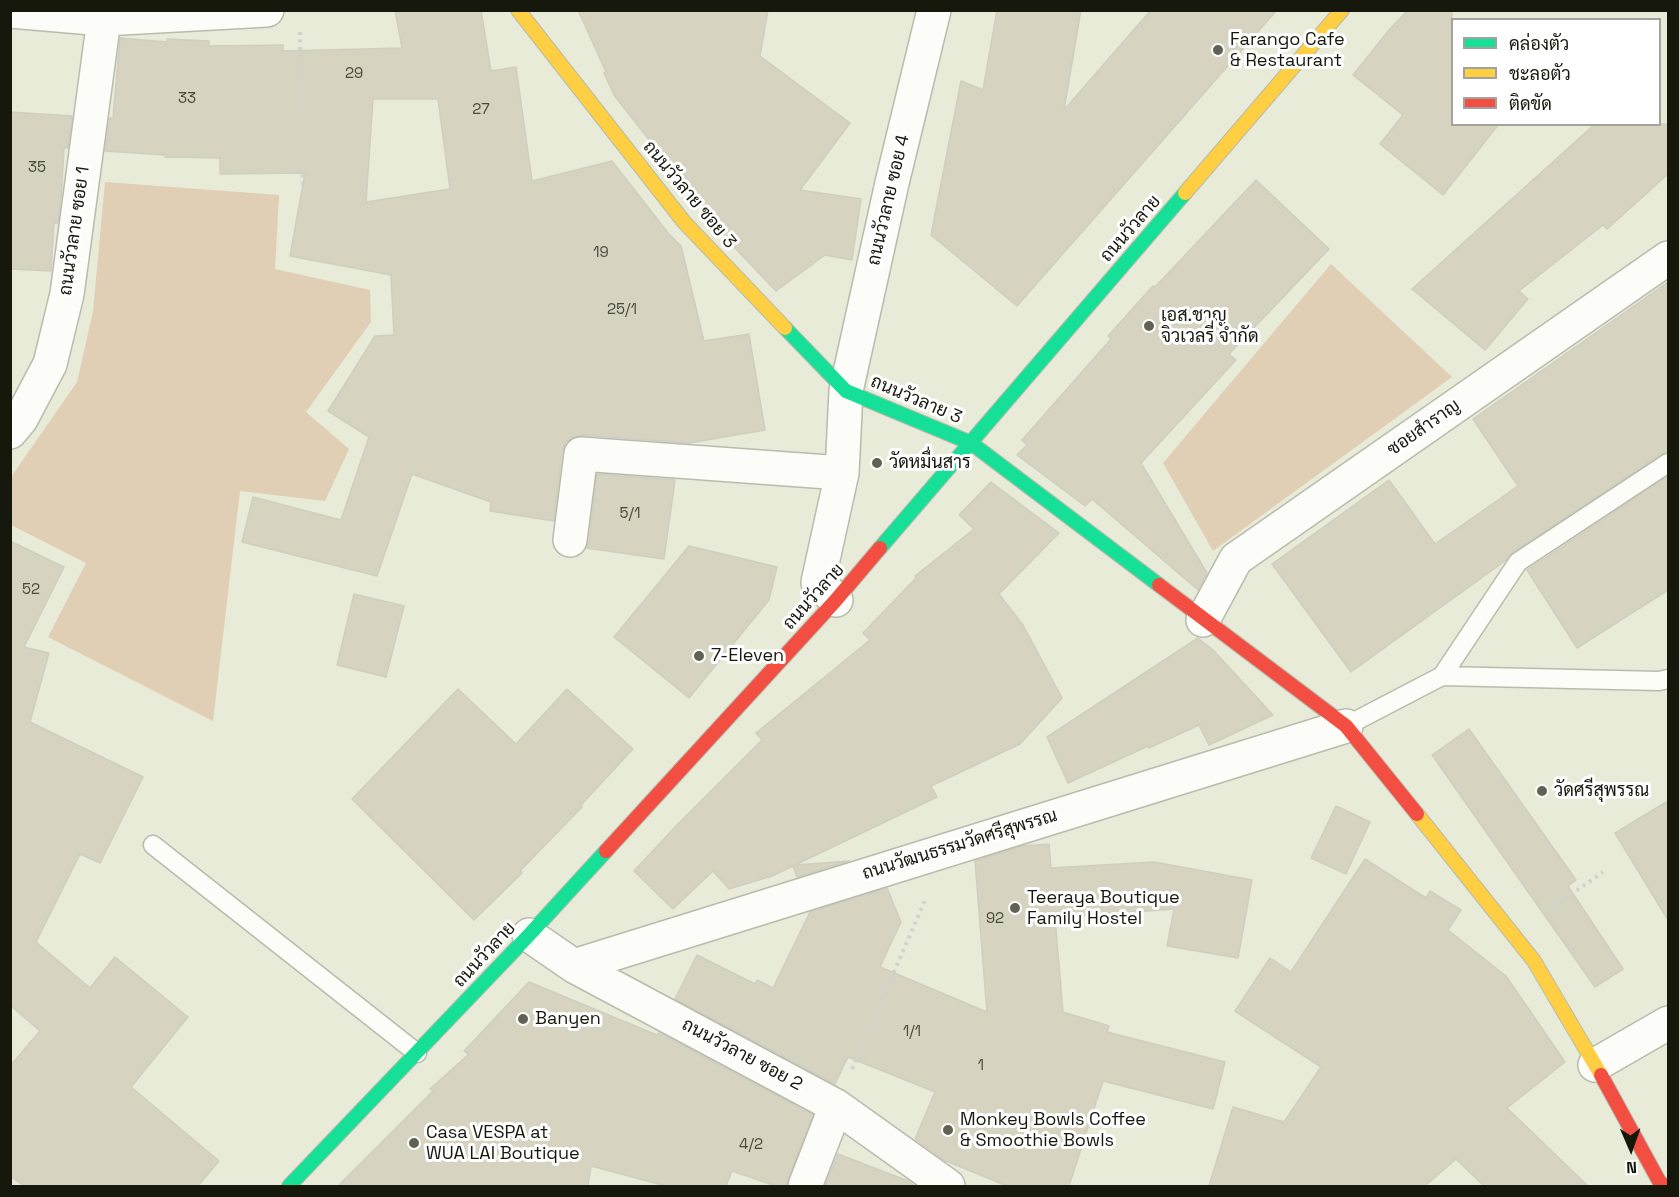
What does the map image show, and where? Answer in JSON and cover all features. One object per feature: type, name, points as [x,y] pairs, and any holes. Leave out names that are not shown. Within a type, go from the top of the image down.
[{"type":"street","points":[[10,11],[104,19],[267,10]]},
{"type":"street","name":"ถนนวัวลาย ซอย 3","points":[[518,10],[684,222],[846,391]]},
{"type":"street","name":"ถนนวัวลาย ซอย 4","points":[[836,600],[818,582],[842,473],[846,391],[891,183],[934,10]]},
{"type":"street","name":"ถนนวัวลาย","points":[[289,1186],[529,935],[836,600],[1342,10]]},
{"type":"street","name":"ถนนวัวลาย ซอย 1","points":[[10,432],[21,419],[50,364],[67,294],[104,19]]},
{"type":"street","name":"ซอยสำราญ","points":[[1203,620],[1236,559],[1668,258]]},
{"type":"street","name":"ถนนวัวลาย 3","points":[[846,391],[971,443],[1346,726],[1534,961],[1664,1186]]},
{"type":"street","points":[[570,540],[573,454],[842,473]]},
{"type":"street","name":"ถนนวัฒนธรรมวัดศรีสุพรรณ","points":[[574,966],[1346,726]]},
{"type":"street","name":"ถนนวัวลาย ซอย 2","points":[[529,935],[574,966],[836,1106],[948,1186]]},
{"type":"street","points":[[1595,1065],[1668,1023]]},
{"type":"street","points":[[805,1186],[836,1106]]},
{"type":"lane","points":[[1346,726],[1442,676],[1518,562],[1668,463]]},
{"type":"lane","points":[[1442,676],[1659,681],[1668,679]]},
{"type":"lane","points":[[153,845],[417,1053]]},
{"type":"path","points":[[300,22],[303,188]]},
{"type":"path","points":[[836,1106],[926,898],[912,860]]},
{"type":"path","points":[[1513,934],[1603,872]]},
{"type":"shaded area","points":[[105,182],[279,195],[275,269],[370,290],[371,322],[306,412],[349,449],[325,501],[240,491],[213,721],[48,637],[86,563],[11,525],[11,477],[77,382],[93,311]]},
{"type":"shaded area","points":[[1331,264],[1452,377],[1213,551],[1163,463]]},
{"type":"building","points":[[395,10],[481,10],[491,71],[516,67],[532,181],[612,161],[681,246],[704,341],[749,334],[765,430],[689,443],[582,435],[574,437],[566,442],[562,452],[554,521],[490,511],[491,502],[412,474],[377,576],[242,542],[253,497],[341,520],[369,437],[328,411],[375,336],[394,335],[391,275],[290,256],[305,173],[220,174],[220,158],[165,157],[165,155],[105,151],[110,118],[113,118],[120,38],[167,42],[167,39],[209,41],[209,46],[283,45],[283,51],[402,48]],"holes":[[[373,99],[438,99],[450,189],[366,202]]]},
{"type":"building","points":[[578,10],[768,10],[760,56],[850,123],[800,190],[861,199],[852,260],[825,255],[776,291],[733,246],[659,152],[662,163],[652,151],[657,150],[614,95]]},
{"type":"building","points":[[997,10],[1081,10],[1064,110],[1151,10],[1277,10],[1017,306],[931,235],[961,81],[983,90]]},
{"type":"building","points":[[1408,10],[1452,10],[1451,126],[1497,126],[1443,195],[1380,144],[1403,115],[1353,75]]},
{"type":"building","points":[[10,112],[72,116],[68,148],[64,148],[61,199],[58,223],[54,223],[51,271],[10,269]]},
{"type":"building","points":[[1661,124],[1668,124],[1668,174],[1607,229],[1603,225],[1519,291],[1528,299],[1485,350],[1412,289],[1593,126],[1661,126]]},
{"type":"building","points":[[1256,180],[1329,249],[1229,354],[1236,360],[1141,463],[1207,573],[1198,590],[1092,499],[1085,506],[1017,455],[1027,445],[1022,440],[1111,339],[1108,336]]},
{"type":"building","points":[[1668,282],[1668,452],[1512,553],[1505,561],[1351,672],[1272,564],[1389,480],[1435,544],[1518,486],[1473,419]]},
{"type":"building","points":[[597,474],[675,480],[664,559],[586,548],[589,542]]},
{"type":"building","points":[[1668,476],[1668,590],[1577,648],[1527,570]]},
{"type":"building","points":[[991,482],[1059,533],[999,594],[1023,625],[1062,698],[1020,744],[931,786],[937,797],[795,865],[849,861],[797,877],[793,866],[772,876],[729,889],[713,871],[673,909],[634,871],[762,740],[756,733],[870,640],[863,633],[916,578],[915,576],[974,529],[959,515]]},
{"type":"building","points":[[10,541],[64,567],[24,647],[49,653],[30,722],[143,777],[100,863],[80,854],[36,942],[90,988],[115,957],[188,1017],[131,1087],[219,1161],[198,1186],[24,1186],[10,1176],[10,1066],[40,1031],[10,1005]]},
{"type":"building","points":[[689,546],[777,567],[769,600],[689,698],[614,637]]},
{"type":"building","points":[[354,594],[404,606],[386,677],[337,665]]},
{"type":"building","points":[[1198,638],[1213,650],[1273,715],[1209,745],[1199,725],[1068,783],[1047,737]]},
{"type":"building","points":[[458,689],[516,744],[567,689],[633,749],[581,805],[582,807],[520,871],[522,873],[474,920],[352,799]]},
{"type":"building","points":[[1469,729],[1576,880],[1568,886],[1623,969],[1595,987],[1432,755]]},
{"type":"building","points":[[1668,801],[1668,920],[1615,833]]},
{"type":"building","points":[[1336,806],[1370,822],[1346,874],[1311,858]]},
{"type":"building","points":[[1049,844],[1051,868],[1154,862],[1252,880],[1238,958],[1167,946],[1174,909],[1055,918],[1063,1012],[1109,1026],[1107,1032],[1225,1062],[1213,1109],[1103,1081],[1069,1186],[1007,1186],[944,1160],[915,1139],[935,1092],[848,1057],[835,1084],[675,999],[697,955],[755,984],[757,980],[773,988],[810,912],[887,888],[901,922],[880,967],[987,1012],[975,861],[1022,846]]},
{"type":"building","points":[[1365,859],[1426,898],[1430,891],[1461,910],[1448,930],[1506,976],[1565,1062],[1507,1108],[1588,1186],[1484,1186],[1456,1159],[1425,1186],[1209,1186],[1233,1107],[1284,1122],[1321,1067],[1235,1011],[1270,958],[1291,972]]},
{"type":"building","points":[[529,982],[657,1035],[659,1033],[813,1115],[787,1186],[776,1186],[732,1171],[726,1186],[666,1186],[591,1166],[588,1186],[338,1186],[433,1091],[430,1089],[469,1054],[464,1051]]},
{"type":"building","points":[[838,1154],[908,1181],[915,1186],[825,1186]]},
{"type":"traffic: fast","points":[[880,548],[1185,193]]},
{"type":"traffic: fast","points":[[785,328],[846,391],[971,443],[1159,585]]},
{"type":"traffic: fast","points":[[289,1186],[529,935],[606,851]]},
{"type":"traffic: slow","points":[[518,10],[684,222],[785,328]]},
{"type":"traffic: slow","points":[[1185,193],[1342,10]]},
{"type":"traffic: slow","points":[[1417,814],[1534,961],[1601,1075]]},
{"type":"traffic: jam","points":[[606,851],[836,600],[880,548]]},
{"type":"traffic: jam","points":[[1159,585],[1346,726],[1417,814]]},
{"type":"traffic: jam","points":[[1601,1075],[1659,1181],[1664,1186]]},
{"type":"place","name":"Farango Cafe & Restaurant","points":[[1218,50]]},
{"type":"place","name":"เอส.ชาญ จิวเวลรี่ จำกัด","points":[[1149,326]]},
{"type":"place","name":"วัดหมื่นสาร","points":[[877,463]]},
{"type":"place","name":"7-Eleven","points":[[699,656]]},
{"type":"place","name":"วัดศรีสุพรรณ","points":[[1542,791]]},
{"type":"place","name":"Teeraya Boutique Family Hostel","points":[[1015,908]]},
{"type":"place","name":"Banyen","points":[[523,1019]]},
{"type":"place","name":"Monkey Bowls Coffee & Smoothie Bowls","points":[[948,1130]]},
{"type":"place","name":"Casa VESPA at WUA LAI Boutique","points":[[414,1143]]}]
